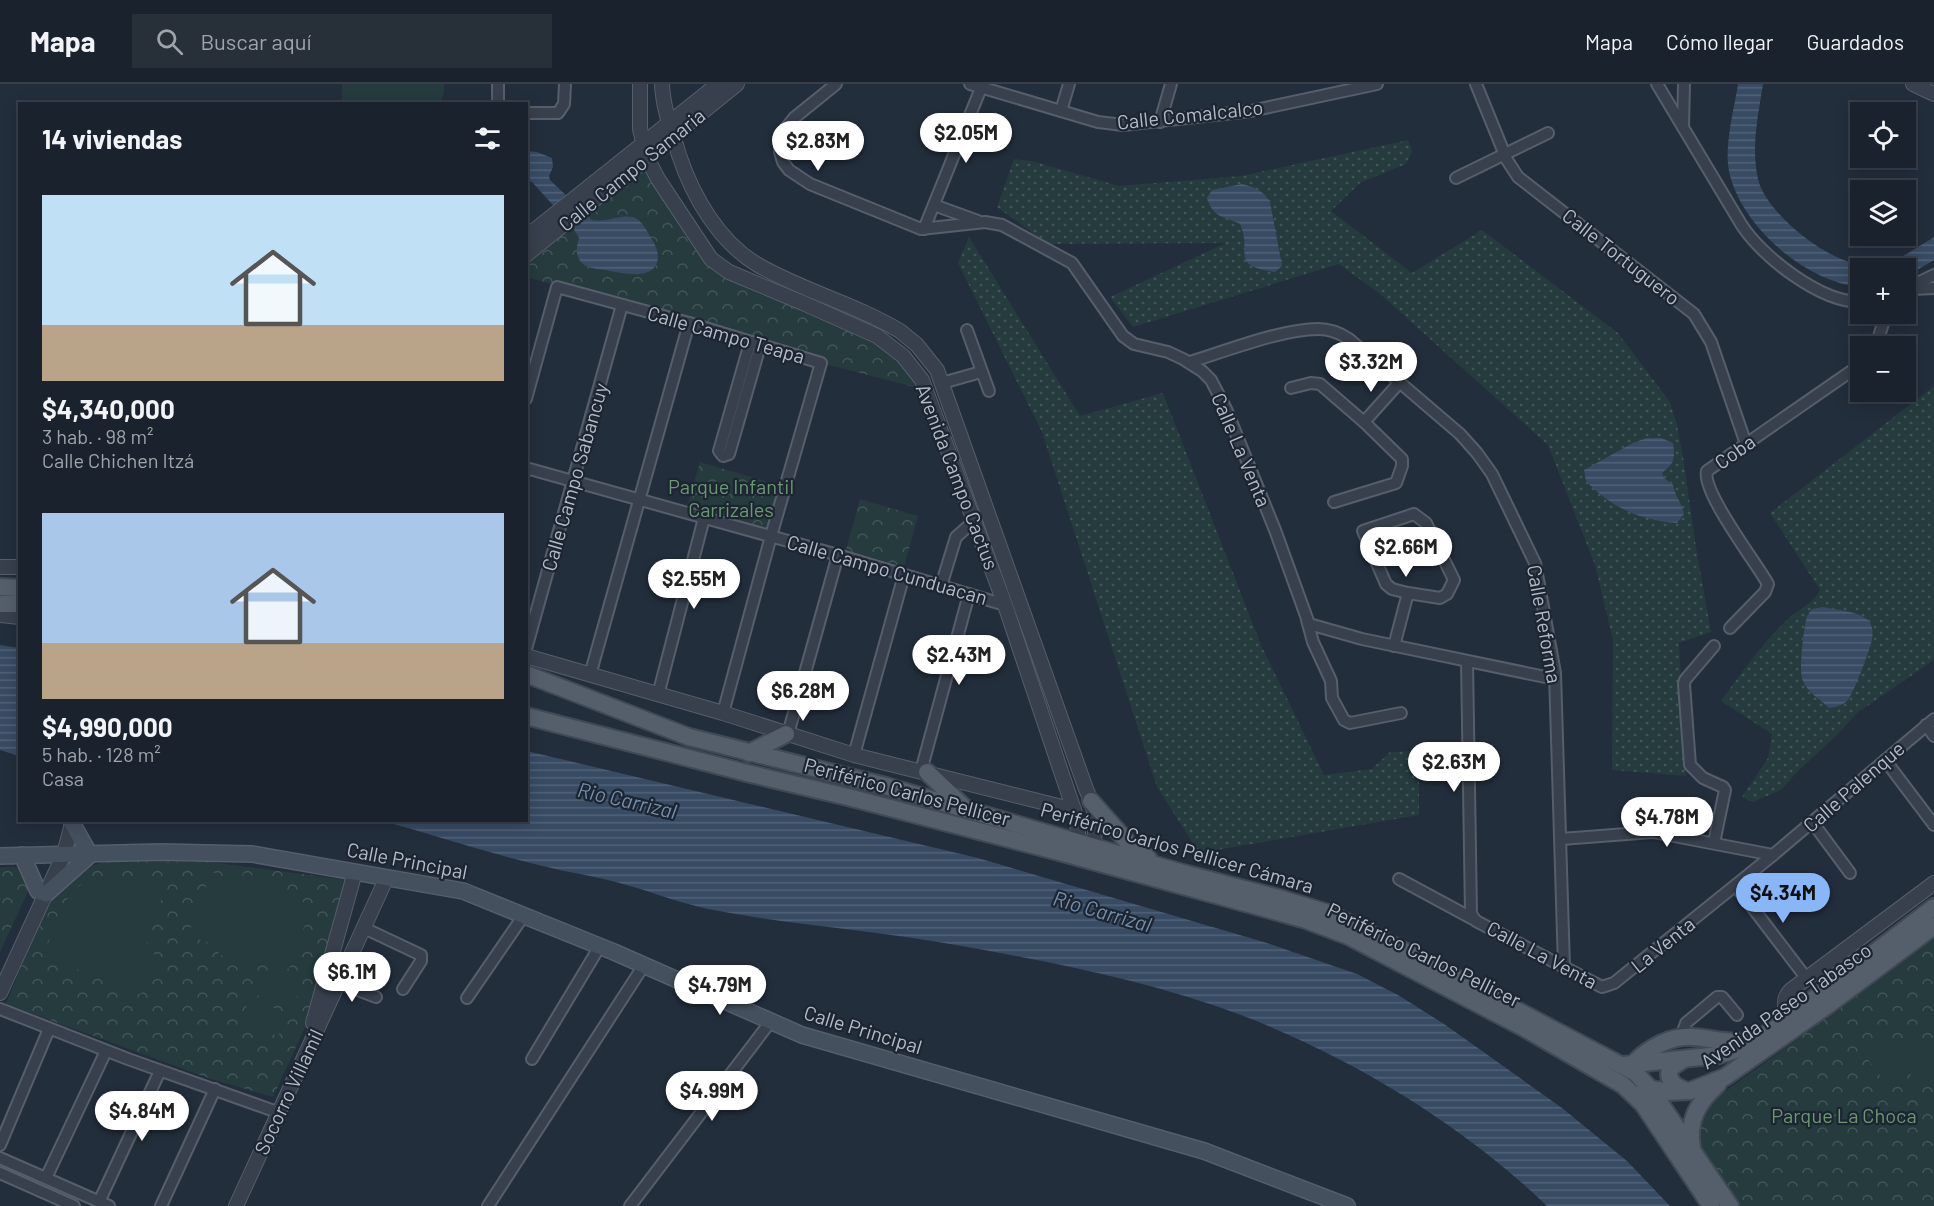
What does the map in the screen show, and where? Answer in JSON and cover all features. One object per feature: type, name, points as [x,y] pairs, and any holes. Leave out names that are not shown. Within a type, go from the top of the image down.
[{"type":"main road","points":[[0,587],[18,588]]},
{"type":"main road","points":[[0,604],[18,604]]},
{"type":"main road","name":"Periférico Carlos Pellicer Cámara","points":[[528,675],[670,731],[749,753],[886,786],[968,811],[1082,851],[1159,866],[1282,899],[1328,914],[1637,1076],[1730,1206]]},
{"type":"main road","name":"Periférico Carlos Pellicer","points":[[528,717],[848,797],[1082,851],[1348,936],[1526,1029],[1623,1084],[1637,1076],[1680,1157],[1711,1206]]},
{"type":"main road","points":[[749,753],[787,734]]},
{"type":"main road","points":[[924,772],[968,811]]},
{"type":"main road","points":[[1091,801],[1129,844],[1159,866]]},
{"type":"main road","points":[[22,855],[42,892],[90,855],[71,822]]},
{"type":"main road","name":"Calle Principal","points":[[0,856],[160,852],[252,854],[386,879],[440,885],[463,891],[600,946],[802,1035],[1204,1151],[1347,1206]]},
{"type":"main road","name":"Avenida Paseo Tabasco","points":[[1637,1076],[1683,1059],[1731,1053],[1761,1038],[1934,907]]},
{"type":"main road","name":"Avenida Paseo Tabasco","points":[[1637,1076],[1679,1092],[1690,1091],[1725,1077],[1828,1005],[1934,926]]},
{"type":"main road","points":[[1637,1076],[1647,1051],[1680,1037],[1734,1043],[1761,1038]]},
{"type":"main road","points":[[1683,1059],[1673,1065],[1669,1076],[1673,1084],[1690,1091]]},
{"type":"main road","points":[[1692,1150],[1690,1135],[1693,1116],[1708,1093],[1725,1077]]},
{"type":"street","points":[[498,84],[498,102]]},
{"type":"street","points":[[528,113],[558,113],[565,99],[565,84]]},
{"type":"street","name":"Avenida Campo Cactus","points":[[640,84],[640,122],[645,151],[690,228],[716,264],[729,272],[866,331],[887,343],[911,364],[926,390],[1005,605],[1074,810],[1082,851]]},
{"type":"street","points":[[662,84],[665,111],[693,191],[712,220],[741,253],[759,266],[900,331],[917,345],[933,364],[942,383],[1097,819],[1082,851]]},
{"type":"street","name":"Calle Campo Samaria","points":[[671,130],[718,84]]},
{"type":"street","name":"Calle Campo Samaria","points":[[528,253],[645,151],[737,84]]},
{"type":"street","name":"Calle La Venta","points":[[836,84],[787,126],[780,144],[780,154],[792,173],[810,184],[924,229],[981,222],[1002,225],[1068,260],[1123,336],[1134,344],[1168,352],[1190,362],[1202,371],[1211,381],[1226,409],[1275,530],[1313,642],[1331,681],[1332,698],[1344,720],[1350,723],[1401,713]]},
{"type":"street","name":"Calle Comalcalco","points":[[970,84],[1105,124],[1130,125],[1251,111],[1377,84]]},
{"type":"street","points":[[1061,111],[1069,84]]},
{"type":"street","points":[[1160,122],[1171,84]]},
{"type":"street","name":"Calle Tortuguero","points":[[1476,84],[1514,173],[1694,314],[1711,342],[1746,444]]},
{"type":"street","points":[[1657,84],[1745,231],[1756,244],[1813,288],[1841,300],[1850,301]]},
{"type":"street","points":[[1683,128],[1684,84]]},
{"type":"street","points":[[1913,84],[1934,94]]},
{"type":"street","points":[[924,229],[981,88]]},
{"type":"street","points":[[1455,178],[1548,133]]},
{"type":"street","name":"Calle Campo Samaria","points":[[528,236],[645,151]]},
{"type":"street","points":[[934,205],[981,222]]},
{"type":"street","points":[[1916,285],[1934,275]]},
{"type":"street","name":"Calle Campo Teapa","points":[[528,392],[557,287],[689,323],[821,363],[723,713]]},
{"type":"street","points":[[1916,290],[1934,288]]},
{"type":"street","name":"Calle Campo Sabancuy","points":[[528,642],[622,305]]},
{"type":"street","points":[[590,675],[689,323]]},
{"type":"street","name":"Calle Reforma","points":[[1190,362],[1294,331],[1324,329],[1337,332],[1349,339],[1460,434],[1491,474],[1535,563],[1555,666],[1564,967]]},
{"type":"street","points":[[967,330],[989,391]]},
{"type":"street","points":[[755,344],[729,454],[723,456],[719,451],[755,344]]},
{"type":"street","points":[[942,383],[981,372]]},
{"type":"street","name":"Coba","points":[[1730,628],[1765,592],[1768,584],[1720,508],[1706,476],[1710,469],[1850,372]]},
{"type":"street","points":[[1364,422],[1400,382]]},
{"type":"street","points":[[1291,388],[1311,383],[1320,384],[1402,459],[1398,480],[1393,484],[1334,502]]},
{"type":"street","name":"Calle Campo Cunduacan","points":[[528,469],[838,555],[1005,605]]},
{"type":"street","points":[[1414,514],[1423,518],[1454,580],[1448,594],[1440,598],[1408,593],[1392,589],[1386,584],[1363,531],[1414,514]]},
{"type":"street","points":[[658,695],[704,518]]},
{"type":"street","points":[[941,586],[956,537],[973,522]]},
{"type":"street","points":[[787,734],[838,555]]},
{"type":"street","points":[[0,567],[18,567]]},
{"type":"street","points":[[854,754],[904,575]]},
{"type":"street","points":[[1394,646],[1408,593]]},
{"type":"street","points":[[924,772],[969,594]]},
{"type":"street","points":[[0,615],[18,617]]},
{"type":"street","points":[[1306,620],[1314,626],[1394,646],[1555,679]]},
{"type":"street","points":[[1714,646],[1684,684],[1690,765],[1696,773],[1725,790],[1714,843]]},
{"type":"street","points":[[528,657],[854,754],[1074,810]]},
{"type":"street","name":"Calle La Venta","points":[[1467,661],[1470,911],[1476,921]]},
{"type":"street","points":[[1930,722],[1934,736]]},
{"type":"street","name":"Calle Palenque","points":[[1773,855],[1930,722]]},
{"type":"street","points":[[1885,760],[1934,825]]},
{"type":"street","points":[[0,993],[59,854],[70,822]]},
{"type":"street","points":[[1813,823],[1850,873]]},
{"type":"street","points":[[1561,839],[1653,832],[1773,855]]},
{"type":"street","name":"La Venta","points":[[1607,987],[1773,855]]},
{"type":"street","name":"Socorro Villamil","points":[[237,1206],[315,1019],[355,872]]},
{"type":"street","name":"Socorro Villamil","points":[[230,1206],[340,983],[386,879]]},
{"type":"street","name":"Calle La Venta","points":[[1399,879],[1600,987],[1607,987]]},
{"type":"street","name":"Avenida Paseo Tabasco","points":[[1790,1017],[1785,1007],[1787,995],[1934,883]]},
{"type":"street","points":[[1736,886],[1806,979]]},
{"type":"street","points":[[0,973],[42,892]]},
{"type":"street","points":[[467,998],[524,915]]},
{"type":"street","points":[[364,928],[421,955],[421,962],[403,989]]},
{"type":"street","points":[[532,1059],[600,946]]},
{"type":"street","points":[[488,1206],[644,965]]},
{"type":"street","points":[[340,983],[376,998]]},
{"type":"street","points":[[1680,1037],[1686,1023],[1717,996],[1722,997],[1737,1015]]},
{"type":"street","points":[[0,1009],[106,1051],[276,1112]]},
{"type":"street","points":[[630,1206],[771,1021]]},
{"type":"street","points":[[0,1145],[49,1029]]},
{"type":"street","points":[[45,1178],[106,1051]]},
{"type":"street","points":[[0,1158],[104,1204],[160,1071]]},
{"type":"street","points":[[162,1206],[215,1089]]},
{"type":"street","points":[[0,1173],[74,1206]]},
{"type":"green space","points":[[342,84],[444,84],[440,102],[342,102]]},
{"type":"green space","points":[[1408,140],[1412,151],[1406,164],[1360,183],[1331,211],[1412,273],[1482,230],[1618,333],[1670,402],[1683,457],[1711,632],[1679,643],[1686,776],[1612,770],[1613,640],[1595,565],[1548,445],[1380,294],[1339,264],[1133,327],[1110,297],[1226,243],[1048,244],[997,207],[1014,159],[1032,161],[1119,186],[1241,176]]},
{"type":"green space","points":[[647,158],[708,255],[877,336],[926,390],[821,363],[528,277],[528,254]]},
{"type":"green space","points":[[969,237],[1080,416],[1163,393],[1261,645],[1324,775],[1372,769],[1390,752],[1419,751],[1419,815],[1199,853],[1157,787],[1042,432],[958,263]]},
{"type":"green space","points":[[1934,386],[1934,660],[1857,713],[1781,790],[1753,802],[1742,797],[1768,758],[1772,734],[1721,701],[1768,640],[1820,590],[1770,513]]},
{"type":"green space","name":"Parque Infantil Carrizales","points":[[700,462],[785,487],[771,536],[685,513]]},
{"type":"green space","points":[[860,499],[918,516],[904,567],[846,550]]},
{"type":"green space","points":[[110,860],[210,862],[348,880],[308,1021],[273,1097],[211,1079],[6,1004],[47,904],[73,872]]},
{"type":"green space","points":[[0,867],[22,867],[31,885],[0,952]]},
{"type":"green space","points":[[212,872],[241,883],[244,873],[278,883],[276,893],[312,905],[289,969],[253,956],[250,966],[218,954],[220,947],[188,935]]},
{"type":"green space","points":[[134,880],[164,891],[144,951],[155,954],[141,994],[105,984],[106,979],[44,958],[54,924],[72,892],[91,881]]},
{"type":"green space","name":"Parque La Choca","points":[[1934,935],[1934,1206],[1737,1206],[1699,1148],[1696,1128],[1709,1103]]},
{"type":"green space","points":[[263,971],[301,988],[290,1010],[253,993]]},
{"type":"green space","points":[[250,998],[287,1014],[278,1036],[241,1020]]},
{"type":"green space","points":[[1885,1039],[1897,1055],[1918,1039],[1934,1063],[1934,1078],[1921,1089],[1909,1072],[1889,1087],[1864,1054]]},
{"type":"water","points":[[1738,84],[1763,84],[1757,120],[1755,155],[1758,179],[1764,193],[1774,208],[1805,237],[1822,249],[1850,262],[1850,285],[1818,274],[1797,262],[1761,230],[1746,211],[1736,191],[1729,171],[1729,139]]},
{"type":"water","points":[[528,151],[552,158],[553,167],[549,176],[550,180],[592,220],[628,216],[639,221],[655,245],[657,264],[649,272],[642,274],[586,266],[579,258],[577,245],[579,238],[572,226],[528,180]]},
{"type":"water","points":[[1242,184],[1258,190],[1270,202],[1282,266],[1275,272],[1252,266],[1247,261],[1240,224],[1219,216],[1207,198],[1212,190]]},
{"type":"water","points":[[1934,237],[1934,260],[1916,271],[1916,258],[1899,258]]},
{"type":"water","points":[[1647,438],[1661,438],[1673,443],[1673,460],[1662,473],[1664,478],[1673,485],[1683,510],[1684,514],[1677,523],[1650,519],[1627,511],[1606,499],[1586,481],[1584,470],[1633,443]]},
{"type":"water","points":[[1823,607],[1865,618],[1869,621],[1873,632],[1865,662],[1850,697],[1843,704],[1829,708],[1805,685],[1801,669],[1807,616],[1812,609]]},
{"type":"water","points":[[0,645],[18,648],[18,756],[0,750]]},
{"type":"water","name":"Rio Carrizal","points":[[528,751],[978,858],[1267,943],[1357,974],[1398,995],[1444,1024],[1562,1108],[1627,1161],[1670,1206],[1547,1206],[1479,1147],[1364,1072],[1282,1032],[1241,1015],[1171,992],[1064,966],[956,945],[708,909],[612,881],[509,857],[386,822],[528,822]]}]
